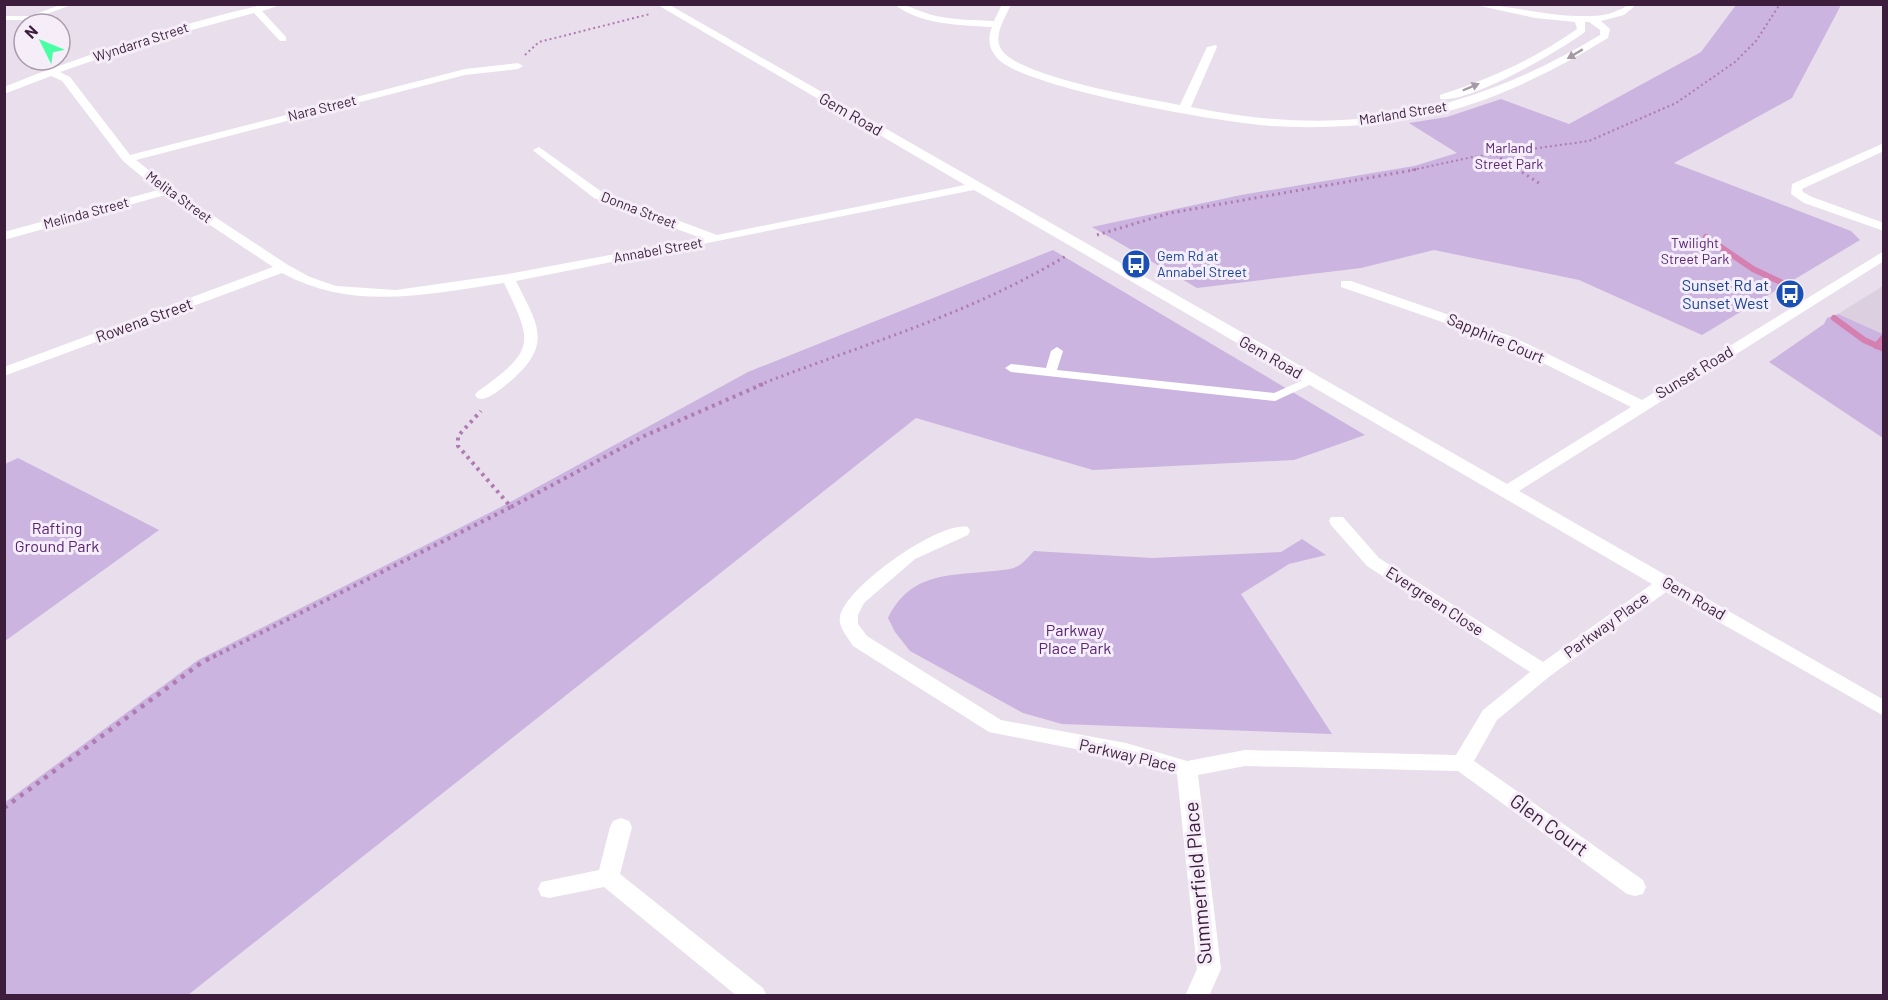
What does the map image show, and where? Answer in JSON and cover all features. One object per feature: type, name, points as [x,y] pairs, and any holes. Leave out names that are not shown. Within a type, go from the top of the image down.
[{"type":"street","name":"Wyndarra Street","points":[[72,64],[203,22],[280,4]]},
{"type":"street","points":[[898,4],[909,11],[942,20],[998,24]]},
{"type":"street","name":"Marland Street","points":[[1007,4],[993,32],[995,48],[1007,62],[1034,74],[1185,110],[1249,121],[1331,122],[1383,119],[1435,111],[1480,98],[1528,79],[1605,36],[1621,21],[1633,4]]},
{"type":"street","points":[[1475,4],[1580,19]]},
{"type":"street","name":"Gem Road","points":[[664,7],[1884,709]]},
{"type":"street","points":[[256,10],[282,39]]},
{"type":"street","name":"Marland Street","points":[[1185,110],[1319,114],[1369,112],[1420,104],[1463,91],[1511,71],[1572,38],[1582,30],[1580,19],[1621,21]]},
{"type":"street","points":[[1592,20],[1605,29],[1605,36]]},
{"type":"street","points":[[1185,110],[1187,99],[1212,47]]},
{"type":"street","name":"Nara Street","points":[[127,159],[465,72],[518,66]]},
{"type":"street","name":"Wyndarra Street","points":[[4,91],[48,72]]},
{"type":"street","name":"Melita Street","points":[[52,72],[66,79],[127,159],[167,191],[283,268],[305,280],[336,290]]},
{"type":"street","points":[[1884,146],[1796,187],[1797,194],[1808,200],[1884,227]]},
{"type":"street","name":"Donna Street","points":[[539,150],[598,195],[716,239]]},
{"type":"street","name":"Annabel Street","points":[[336,290],[396,294],[508,278],[977,186]]},
{"type":"street","name":"Melinda Street","points":[[4,236],[167,191]]},
{"type":"street","name":"Sunset Road","points":[[1507,491],[1640,405],[1884,255]]},
{"type":"street","name":"Rowena Street","points":[[4,372],[283,268]]},
{"type":"street","points":[[482,395],[509,374],[529,352],[533,334],[508,278]]},
{"type":"street","name":"Sapphire Court","points":[[1346,284],[1508,340],[1640,405]]},
{"type":"street","name":"Evergreen Close","points":[[1337,521],[1373,562],[1543,670]]},
{"type":"street","name":"Parkway Place","points":[[963,531],[909,555],[857,599],[849,615],[849,625],[860,641],[996,727],[1126,752],[1187,769],[1245,758],[1462,764],[1490,715],[1543,670],[1666,582]]},
{"type":"street","name":"Glen Court","points":[[1462,764],[1635,887]]},
{"type":"street","name":"Summerfield Place","points":[[1187,769],[1209,969],[1197,996]]},
{"type":"street","points":[[608,877],[621,827]]},
{"type":"street","points":[[549,889],[608,877]]},
{"type":"street","points":[[608,877],[755,996]]},
{"type":"lane","points":[[4,18],[15,21],[71,4]]},
{"type":"lane","points":[[1051,371],[1057,351]]},
{"type":"lane","points":[[1011,368],[1275,397],[1312,381]]},
{"type":"path","points":[[4,808],[201,663],[511,507],[636,439],[727,398],[937,323],[1002,294],[1101,232],[1170,213],[1495,154],[1589,141],[1676,102],[1735,62],[1756,41],[1768,19],[1780,4]]},
{"type":"path","points":[[518,66],[539,42],[664,7]]},
{"type":"path","points":[[1495,154],[1542,185]]},
{"type":"path","points":[[482,395],[481,413],[458,436],[458,446],[511,507]]},
{"type":"shaded area","points":[[1883,286],[1883,334],[1838,314]]},
{"type":"green space","points":[[1736,5],[1841,5],[1792,98],[1674,163],[1851,231],[1860,240],[1702,335],[1579,280],[1434,250],[1361,268],[1197,288],[1092,227],[1241,195],[1414,166],[1457,153],[1409,123],[1447,117],[1501,99],[1569,124],[1701,52]]},
{"type":"green space","points":[[1053,250],[1365,435],[1294,460],[1093,470],[916,418],[188,995],[5,995],[4,803],[198,660],[501,507],[748,372]]},
{"type":"green space","points":[[1838,314],[1883,334],[1883,438],[1769,362],[1824,324],[1827,318]]},
{"type":"green space","name":"Rafting Ground Park","points":[[18,458],[159,530],[5,641],[5,464]]},
{"type":"green space","name":"Parkway Place Park","points":[[1302,539],[1326,555],[1289,564],[1241,594],[1332,734],[1062,724],[1023,713],[910,651],[895,632],[888,618],[897,603],[919,584],[946,576],[1014,568],[1034,551],[1152,558],[1281,552]]},
{"type":"waterway","points":[[1706,237],[1753,269],[1789,286]]},
{"type":"waterway","points":[[1834,318],[1864,340],[1876,346]]},
{"type":"waterway","points":[[1876,346],[1884,337]]},
{"type":"waterway","points":[[1876,346],[1884,349]]},
{"type":"place","name":"Gem Rd at Annabel Street","points":[[1136,264]]},
{"type":"place","name":"Sunset Rd at Sunset West","points":[[1790,294]]},
{"type":"park label","name":"Marland Street Park","points":[[1509,156]]},
{"type":"park label","name":"Twilight Street Park","points":[[1695,252]]}]
